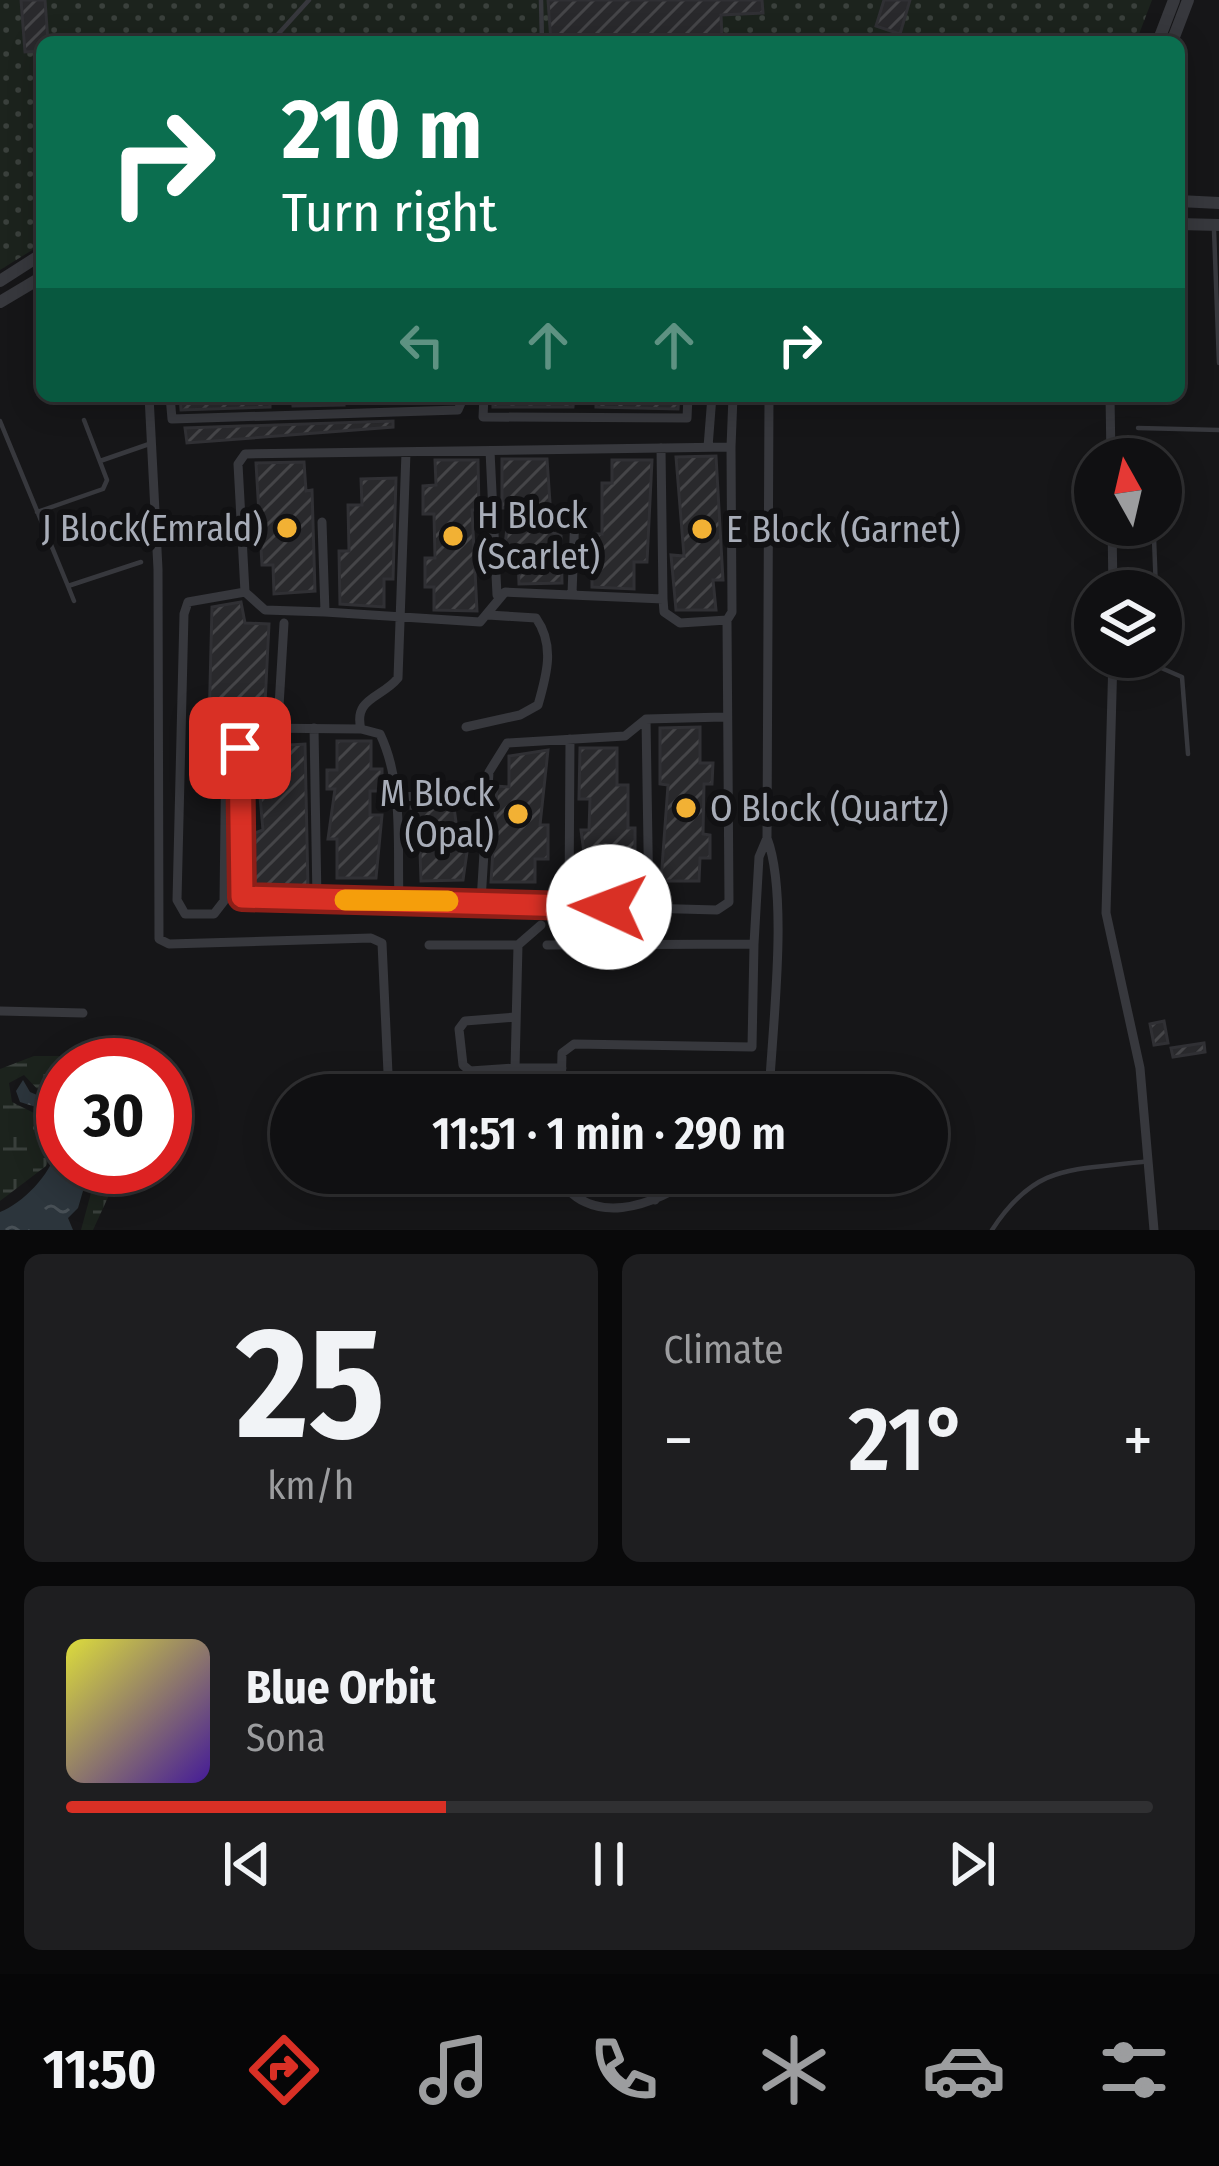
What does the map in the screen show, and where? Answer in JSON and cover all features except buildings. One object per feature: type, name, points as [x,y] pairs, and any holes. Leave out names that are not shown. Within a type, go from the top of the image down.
[{"type":"street","points":[[1160,36],[1174,0]]},
{"type":"street","points":[[1174,36],[1188,0]]},
{"type":"street","points":[[1185,201],[1219,202]]},
{"type":"street","points":[[1185,224],[1216,225]]},
{"type":"street","points":[[0,281],[36,258]]},
{"type":"street","points":[[0,302],[36,281]]},
{"type":"street","points":[[150,402],[159,939],[169,944],[371,938],[382,943],[388,1074]]},
{"type":"street","points":[[171,402],[172,419],[458,410],[461,402]]},
{"type":"street","points":[[286,402],[287,413]]},
{"type":"street","points":[[484,402],[483,417],[687,418],[688,402]]},
{"type":"street","points":[[709,447],[712,402]]},
{"type":"street","points":[[399,900],[396,797],[380,734],[361,729],[257,728],[240,748],[239,888],[250,899],[717,910],[729,902],[724,717],[727,620],[732,612],[733,402]]},
{"type":"street","points":[[769,402],[767,838],[774,857],[770,1074]]},
{"type":"street","points":[[1110,402],[1111,438]]},
{"type":"street","points":[[490,451],[497,595],[480,622],[265,610],[244,592],[238,464],[244,454],[731,447]]},
{"type":"street","points":[[661,448],[663,598],[670,619],[727,620]]},
{"type":"street","points":[[361,729],[360,708],[398,678],[406,452]]},
{"type":"street","points":[[572,594],[575,512]]},
{"type":"street","points":[[322,522],[325,612]]},
{"type":"street","points":[[244,592],[199,597],[188,602],[184,614],[177,900],[185,914],[214,914],[224,902],[226,738],[279,706],[284,623]]},
{"type":"street","points":[[497,595],[663,598]]},
{"type":"street","points":[[466,727],[520,715],[538,704],[549,664],[546,632],[536,618],[488,615]]},
{"type":"street","points":[[1112,678],[1106,913],[1140,1068],[1154,1230]]},
{"type":"street","points":[[481,902],[489,772],[507,743],[625,736],[646,719],[724,717]]},
{"type":"street","points":[[646,719],[649,909]]},
{"type":"street","points":[[314,728],[317,900]]},
{"type":"street","points":[[568,906],[570,739]]},
{"type":"street","points":[[396,797],[488,794]]},
{"type":"street","points":[[562,1074],[562,1053],[574,1044],[752,1046],[759,857],[767,838]]},
{"type":"street","points":[[429,945],[518,945],[541,925]]},
{"type":"street","points":[[547,945],[754,944]]},
{"type":"street","points":[[515,1069],[518,945]]},
{"type":"street","points":[[0,1011],[83,1013]]},
{"type":"street","points":[[516,1017],[465,1021],[459,1046],[463,1065],[470,1071],[562,1068]]},
{"type":"street","points":[[565,1194],[585,1208],[610,1213],[665,1194]]},
{"type":"street","points":[[654,1194],[655,1200]]},
{"type":"lane","points":[[276,36],[309,0]]},
{"type":"lane","points":[[541,0],[542,36]]},
{"type":"lane","points":[[1216,225],[1219,363]]},
{"type":"lane","points":[[37,512],[103,489],[107,480],[84,420]]},
{"type":"lane","points":[[0,421],[74,601]]},
{"type":"lane","points":[[1138,428],[1219,430]]},
{"type":"lane","points":[[100,461],[153,442]]},
{"type":"lane","points":[[68,586],[141,562]]},
{"type":"lane","points":[[1182,677],[1187,754]]},
{"type":"lane","points":[[992,1230],[1017,1195],[1044,1175],[1149,1162]]},
{"type":"green space","points":[[0,0],[1152,0],[1138,36],[36,36],[36,248],[0,270]]},
{"type":"green space","points":[[36,1056],[36,1088],[24,1075],[9,1083],[12,1102],[34,1113],[36,1174],[0,1201],[0,1069]]},
{"type":"green space","points":[[91,1194],[110,1194],[93,1230],[81,1230]]},
{"type":"water","points":[[23,1080],[36,1095],[36,1107],[20,1102],[16,1091]]},
{"type":"water","points":[[34,1187],[36,1194],[82,1194],[68,1218],[73,1230],[0,1230],[0,1212]]},
{"type":"slow traffic","points":[[345,900],[448,901]]},
{"type":"place","name":"J Block(Emrald)","points":[[287,528]]},
{"type":"place","name":"E Block (Garnet)","points":[[702,529]]},
{"type":"place","name":"H Block (Scarlet)","points":[[453,536]]},
{"type":"place","name":"O Block (Quartz)","points":[[686,808]]},
{"type":"place","name":"M Block (Opal)","points":[[518,814]]},
{"type":"route","points":[[240,748],[242,897],[609,907]]}]
